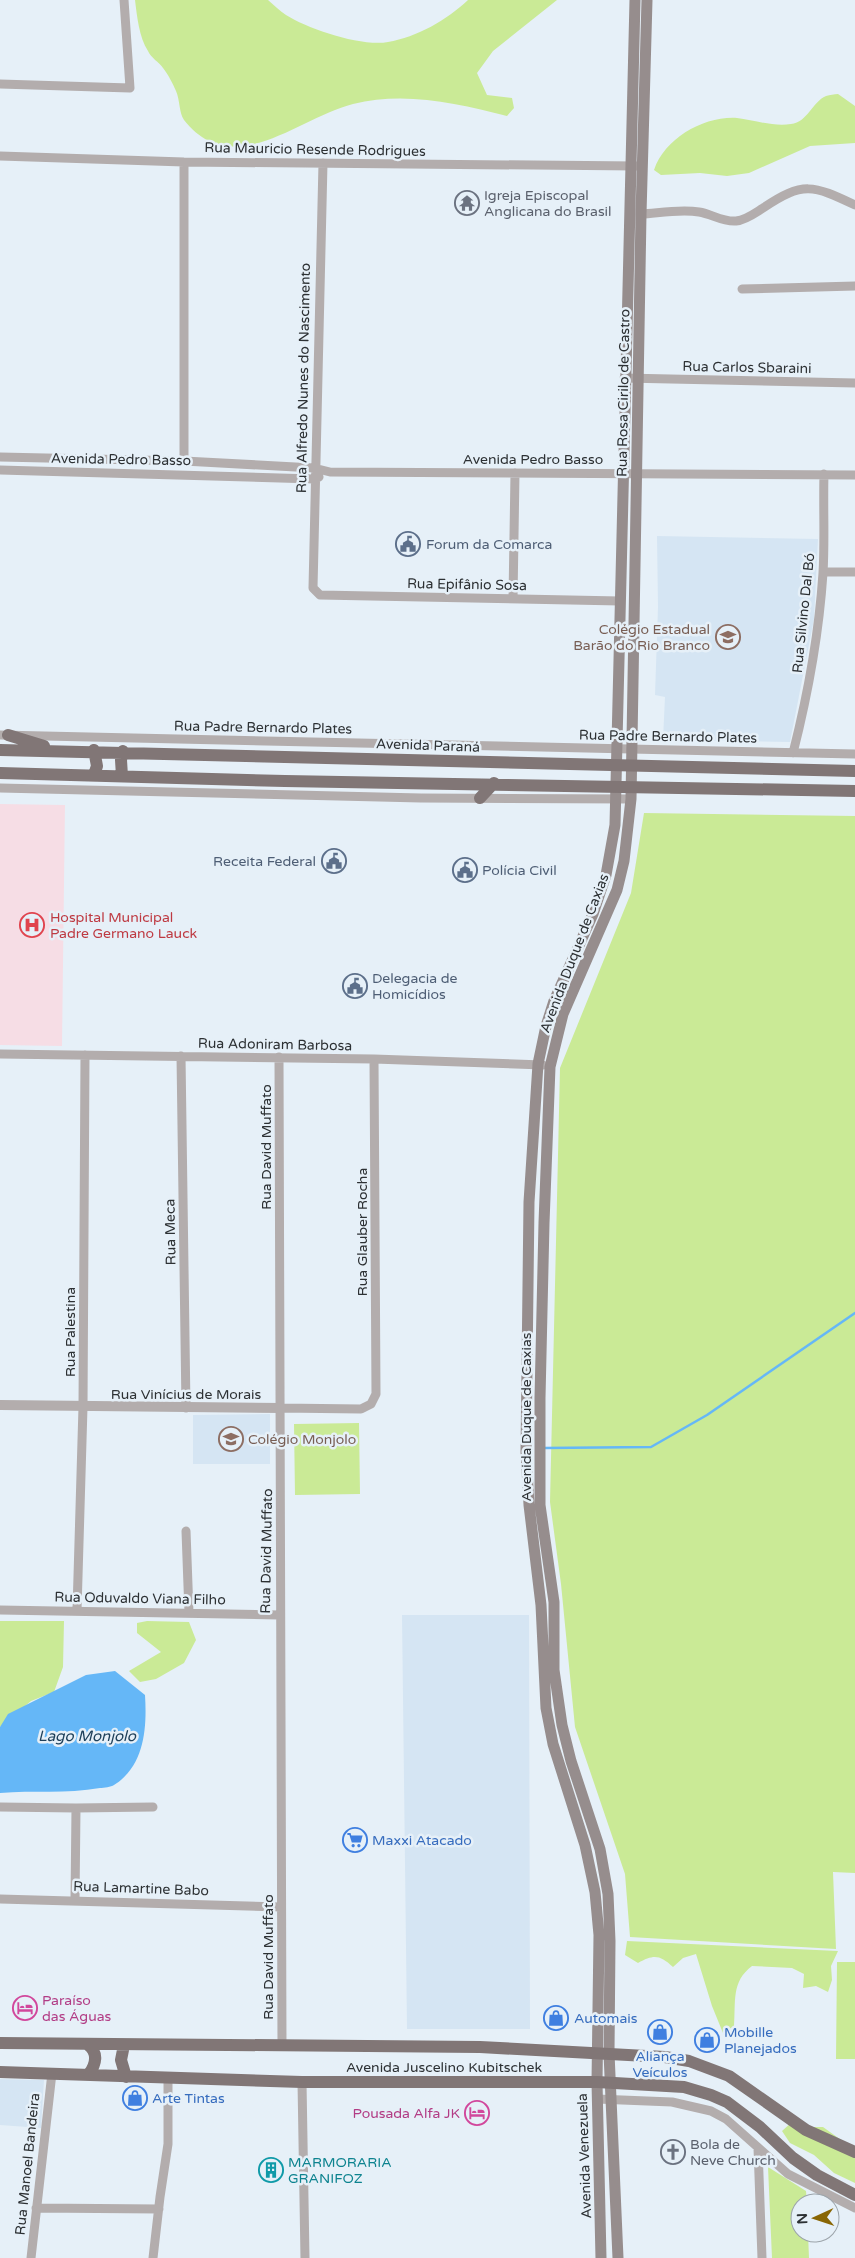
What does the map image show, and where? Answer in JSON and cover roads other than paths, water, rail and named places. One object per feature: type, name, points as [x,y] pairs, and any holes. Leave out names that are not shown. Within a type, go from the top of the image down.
[{"type":"main road","name":"Avenida Duque de Caxias","points":[[603,2053],[610,1941],[608,1894],[600,1850],[571,1760],[562,1725],[554,1670],[554,1602],[526,1452],[529,1202],[538,1064],[546,1026],[554,1000],[593,914],[606,875],[612,848],[617,792],[624,378],[635,0]]},
{"type":"main road","name":"Rua Rosa Cirilo de Castro","points":[[632,786],[638,349],[647,0]]},
{"type":"main road","points":[[625,348],[638,349]]},
{"type":"main road","points":[[4,735],[63,750]]},
{"type":"main road","name":"Avenida Paraná","points":[[0,750],[94,750],[855,771]]},
{"type":"main road","points":[[94,750],[97,766],[94,775]]},
{"type":"main road","points":[[122,776],[121,760],[123,751]]},
{"type":"main road","points":[[0,773],[285,781],[494,783],[617,792],[632,786],[855,791]]},
{"type":"main road","points":[[480,798],[494,783]]},
{"type":"main road","name":"Avenida Duque de Caxias","points":[[535,1505],[550,1067],[563,1014],[617,890],[624,861],[632,786]]},
{"type":"main road","name":"Avenida Juscelino Kubitschek","points":[[0,2044],[480,2047],[603,2053],[689,2061],[729,2076],[806,2130],[855,2152]]},
{"type":"main road","points":[[124,2044],[121,2060],[126,2077]]},
{"type":"main road","points":[[88,2045],[92,2048],[96,2058],[95,2065],[89,2074]]},
{"type":"main road","points":[[603,2053],[611,2083],[618,2258]]},
{"type":"main road","name":"Avenida Venezuela","points":[[602,2258],[597,2082],[603,2053]]},
{"type":"main road","name":"Avenida Juscelino Kubitschek","points":[[0,2072],[302,2082],[597,2082],[684,2087],[727,2102],[760,2127],[793,2158],[817,2175],[855,2195]]},
{"type":"street","points":[[0,84],[130,88],[124,0]]},
{"type":"street","name":"Rua Mauricio Resende Rodrigues","points":[[0,156],[184,162],[642,166]]},
{"type":"street","points":[[184,162],[184,461]]},
{"type":"street","name":"Rua Alfredo Nunes do Nascimento","points":[[316,592],[313,588],[314,468],[323,163]]},
{"type":"street","points":[[641,214],[694,212],[726,221],[738,221],[748,218],[789,192],[814,188],[827,191],[855,204]]},
{"type":"street","points":[[742,289],[855,286]]},
{"type":"street","name":"Rua Carlos Sbaraini","points":[[624,378],[855,384]]},
{"type":"street","name":"Avenida Pedro Basso","points":[[0,457],[184,461],[314,468],[330,472],[622,472],[855,475]]},
{"type":"street","name":"Avenida Pedro Basso","points":[[0,470],[314,479],[330,472]]},
{"type":"street","points":[[513,599],[515,472]]},
{"type":"street","name":"Rua Silvino Dal Bó","points":[[793,753],[807,695],[818,628],[823,572],[824,474]]},
{"type":"street","points":[[823,572],[855,572]]},
{"type":"street","name":"Rua Epifânio Sosa","points":[[316,592],[320,595],[620,601]]},
{"type":"street","name":"Rua Padre Bernardo Plates","points":[[4,735],[855,754]]},
{"type":"street","points":[[0,788],[480,798],[617,792],[631,799]]},
{"type":"street","name":"Rua Adoniram Barbosa","points":[[0,1054],[374,1059],[538,1064],[550,1067]]},
{"type":"street","name":"Rua Palestina","points":[[77,1610],[83,1407],[85,1055]]},
{"type":"street","name":"Rua Meca","points":[[181,1056],[186,1408]]},
{"type":"street","name":"Rua David Muffato","points":[[279,1057],[281,1408],[279,1615],[282,2046]]},
{"type":"street","name":"Rua Glauber Rocha","points":[[371,1404],[376,1394],[374,1059]]},
{"type":"street","name":"Rua Vinícius de Morais","points":[[0,1404],[83,1407],[361,1409],[371,1404]]},
{"type":"street","points":[[186,1531],[189,1613]]},
{"type":"street","name":"Rua Oduvaldo Viana Filho","points":[[0,1610],[279,1615]]},
{"type":"street","points":[[0,1807],[153,1807]]},
{"type":"street","points":[[75,1900],[76,1808]]},
{"type":"street","name":"Rua Lamartine Babo","points":[[0,1899],[281,1906]]},
{"type":"street","name":"Rua Manoel Bandeira","points":[[30,2258],[52,2073]]},
{"type":"street","points":[[153,2258],[168,2144],[168,2078]]},
{"type":"street","points":[[302,2082],[305,2258]]},
{"type":"street","points":[[597,2099],[672,2102],[711,2111],[726,2119],[788,2174],[855,2208]]},
{"type":"street","points":[[758,2148],[762,2258]]},
{"type":"street","points":[[36,2208],[159,2209]]},
{"type":"water","name":"Lago Monjolo","points":[[115,1671],[145,1695],[142,1745],[138,1757],[124,1777],[114,1785],[105,1788],[75,1791],[0,1793],[0,1727],[8,1714],[86,1675]]},
{"type":"waterway","points":[[544,1448],[651,1447],[707,1415],[855,1313]]},
{"type":"place","name":"Igreja Episcopal Anglicana do Brasil","points":[[467,203]]},
{"type":"place","name":"Forum da Comarca","points":[[408,544]]},
{"type":"place","name":"Colégio Estadual Barão do Rio Branco","points":[[728,637]]},
{"type":"place","name":"Receita Federal","points":[[334,861]]},
{"type":"place","name":"Polícia Civil","points":[[465,870]]},
{"type":"place","name":"Hospital Municipal Padre Germano Lauck","points":[[32,925]]},
{"type":"place","name":"Delegacia de Homicídios","points":[[355,986]]},
{"type":"place","name":"Colégio Monjolo","points":[[231,1439]]},
{"type":"place","name":"Maxxi Atacado","points":[[355,1840]]},
{"type":"place","name":"Paraíso das Águas","points":[[25,2008]]},
{"type":"place","name":"Automais","points":[[556,2018]]},
{"type":"place","name":"Aliança Veículos","points":[[660,2032]]},
{"type":"place","name":"Mobille Planejados","points":[[707,2040]]},
{"type":"place","name":"Arte Tintas","points":[[135,2098]]},
{"type":"place","name":"Pousada Alfa JK","points":[[477,2113]]},
{"type":"place","name":"Bola de Neve Church","points":[[673,2152]]},
{"type":"place","name":"MARMORARIA GRANIFOZ","points":[[271,2170]]}]
